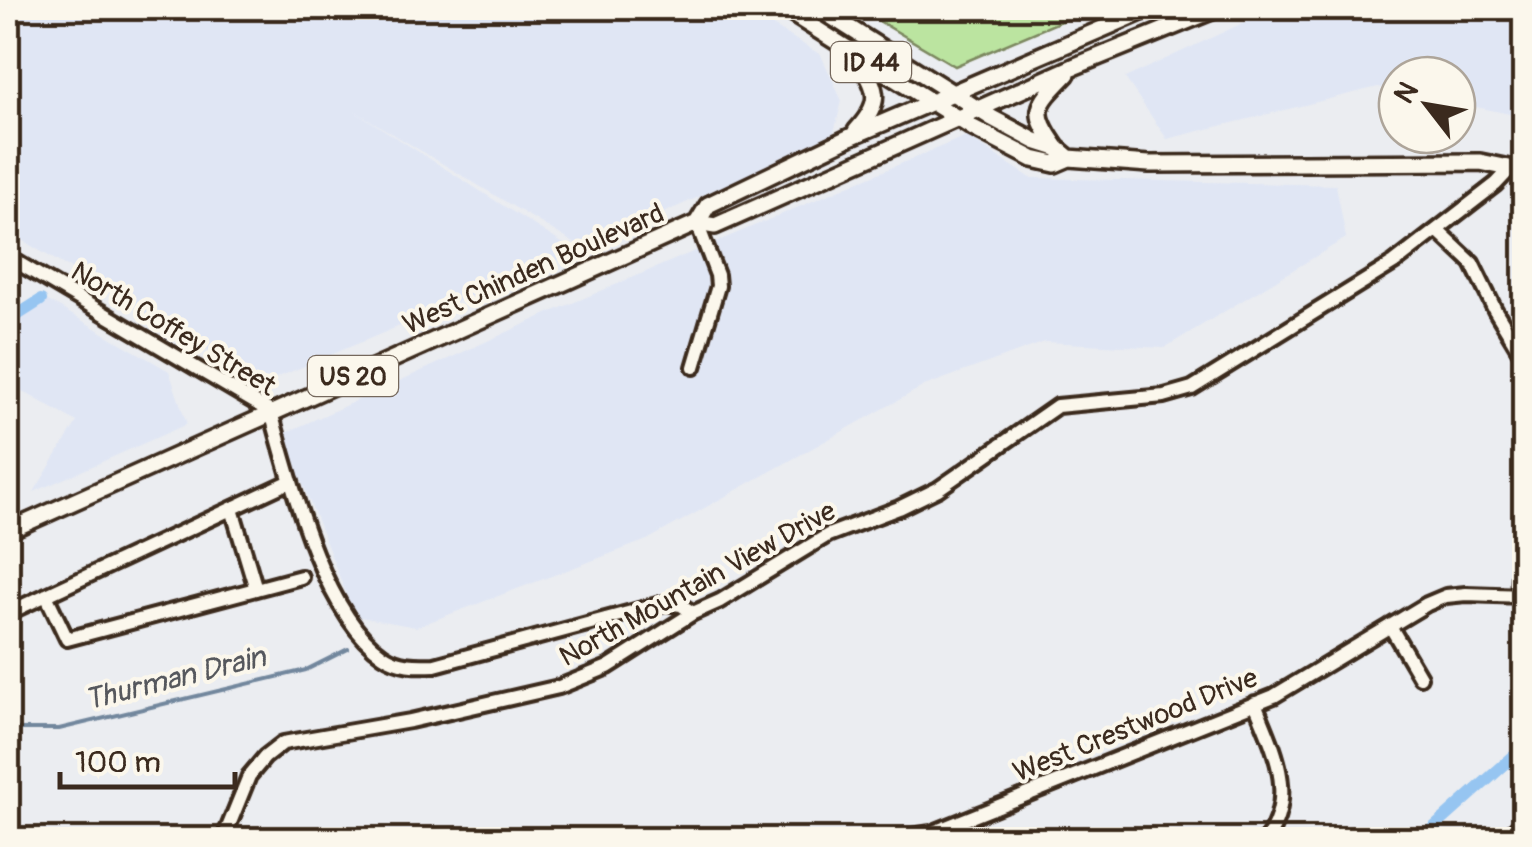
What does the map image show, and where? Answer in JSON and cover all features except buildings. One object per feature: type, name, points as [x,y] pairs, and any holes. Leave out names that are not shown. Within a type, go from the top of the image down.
[{"type":"main road","name":"ID 44","points":[[782,8],[959,118]]},
{"type":"main road","name":"ID 44","points":[[818,8],[980,109]]},
{"type":"main road","name":"West Chinden Boulevard","points":[[8,531],[697,222],[708,205],[850,137],[1150,8]]},
{"type":"main road","name":"West Chinden Boulevard","points":[[697,222],[714,226],[1073,67],[1219,8]]},
{"type":"main road","points":[[850,137],[873,112],[876,100],[854,51]]},
{"type":"main road","points":[[1063,153],[1042,127],[1038,111],[1041,100],[1073,67]]},
{"type":"main road","points":[[980,109],[1063,153],[1142,164],[1480,162],[1518,169]]},
{"type":"main road","points":[[959,118],[1033,159],[1055,164],[1063,153]]},
{"type":"street","name":"North Mountain View Drive","points":[[223,840],[249,776],[265,756],[283,743],[410,721],[559,687],[608,667],[828,535],[938,489],[1057,406],[1164,396],[1192,388],[1352,292],[1518,169]]},
{"type":"street","points":[[694,367],[718,286],[697,222]]},
{"type":"street","points":[[1437,230],[1472,263],[1494,310],[1524,358]]},
{"type":"street","name":"North Coffey Street","points":[[8,257],[271,412],[322,569],[346,615],[380,653],[404,664],[435,665],[666,603],[681,605],[693,613]]},
{"type":"street","points":[[8,613],[291,481]]},
{"type":"street","points":[[232,509],[256,589]]},
{"type":"street","name":"West Crestwood Drive","points":[[887,840],[932,836],[1274,696],[1446,596],[1521,596],[1520,553]]},
{"type":"street","points":[[46,595],[67,639],[301,577]]},
{"type":"street","points":[[1390,626],[1420,677]]},
{"type":"street","points":[[1255,703],[1280,766],[1283,796],[1266,840]]},
{"type":"street","points":[[1504,840],[1524,820]]},
{"type":"shaded area","points":[[8,8],[743,8],[821,55],[842,101],[833,136],[584,249],[353,110],[576,252],[264,383],[8,232]]},
{"type":"shaded area","points":[[1275,8],[1524,8],[1524,117],[1477,107],[1477,55],[1377,55],[1377,87],[1167,139],[1125,78]]},
{"type":"shaded area","points":[[966,136],[1031,178],[1336,185],[1346,238],[1164,348],[1045,342],[924,386],[647,540],[416,627],[355,616],[283,434],[549,313]]},
{"type":"shaded area","points":[[38,295],[169,371],[187,424],[34,492],[77,422],[8,383],[8,321]]},
{"type":"green space","points":[[857,8],[1092,8],[955,66]]},
{"type":"waterway","points":[[8,321],[41,300]]},
{"type":"waterway","name":"Thurman Drain","points":[[8,729],[59,729],[306,670],[348,649]]},
{"type":"waterway","points":[[1420,840],[1524,747]]}]
